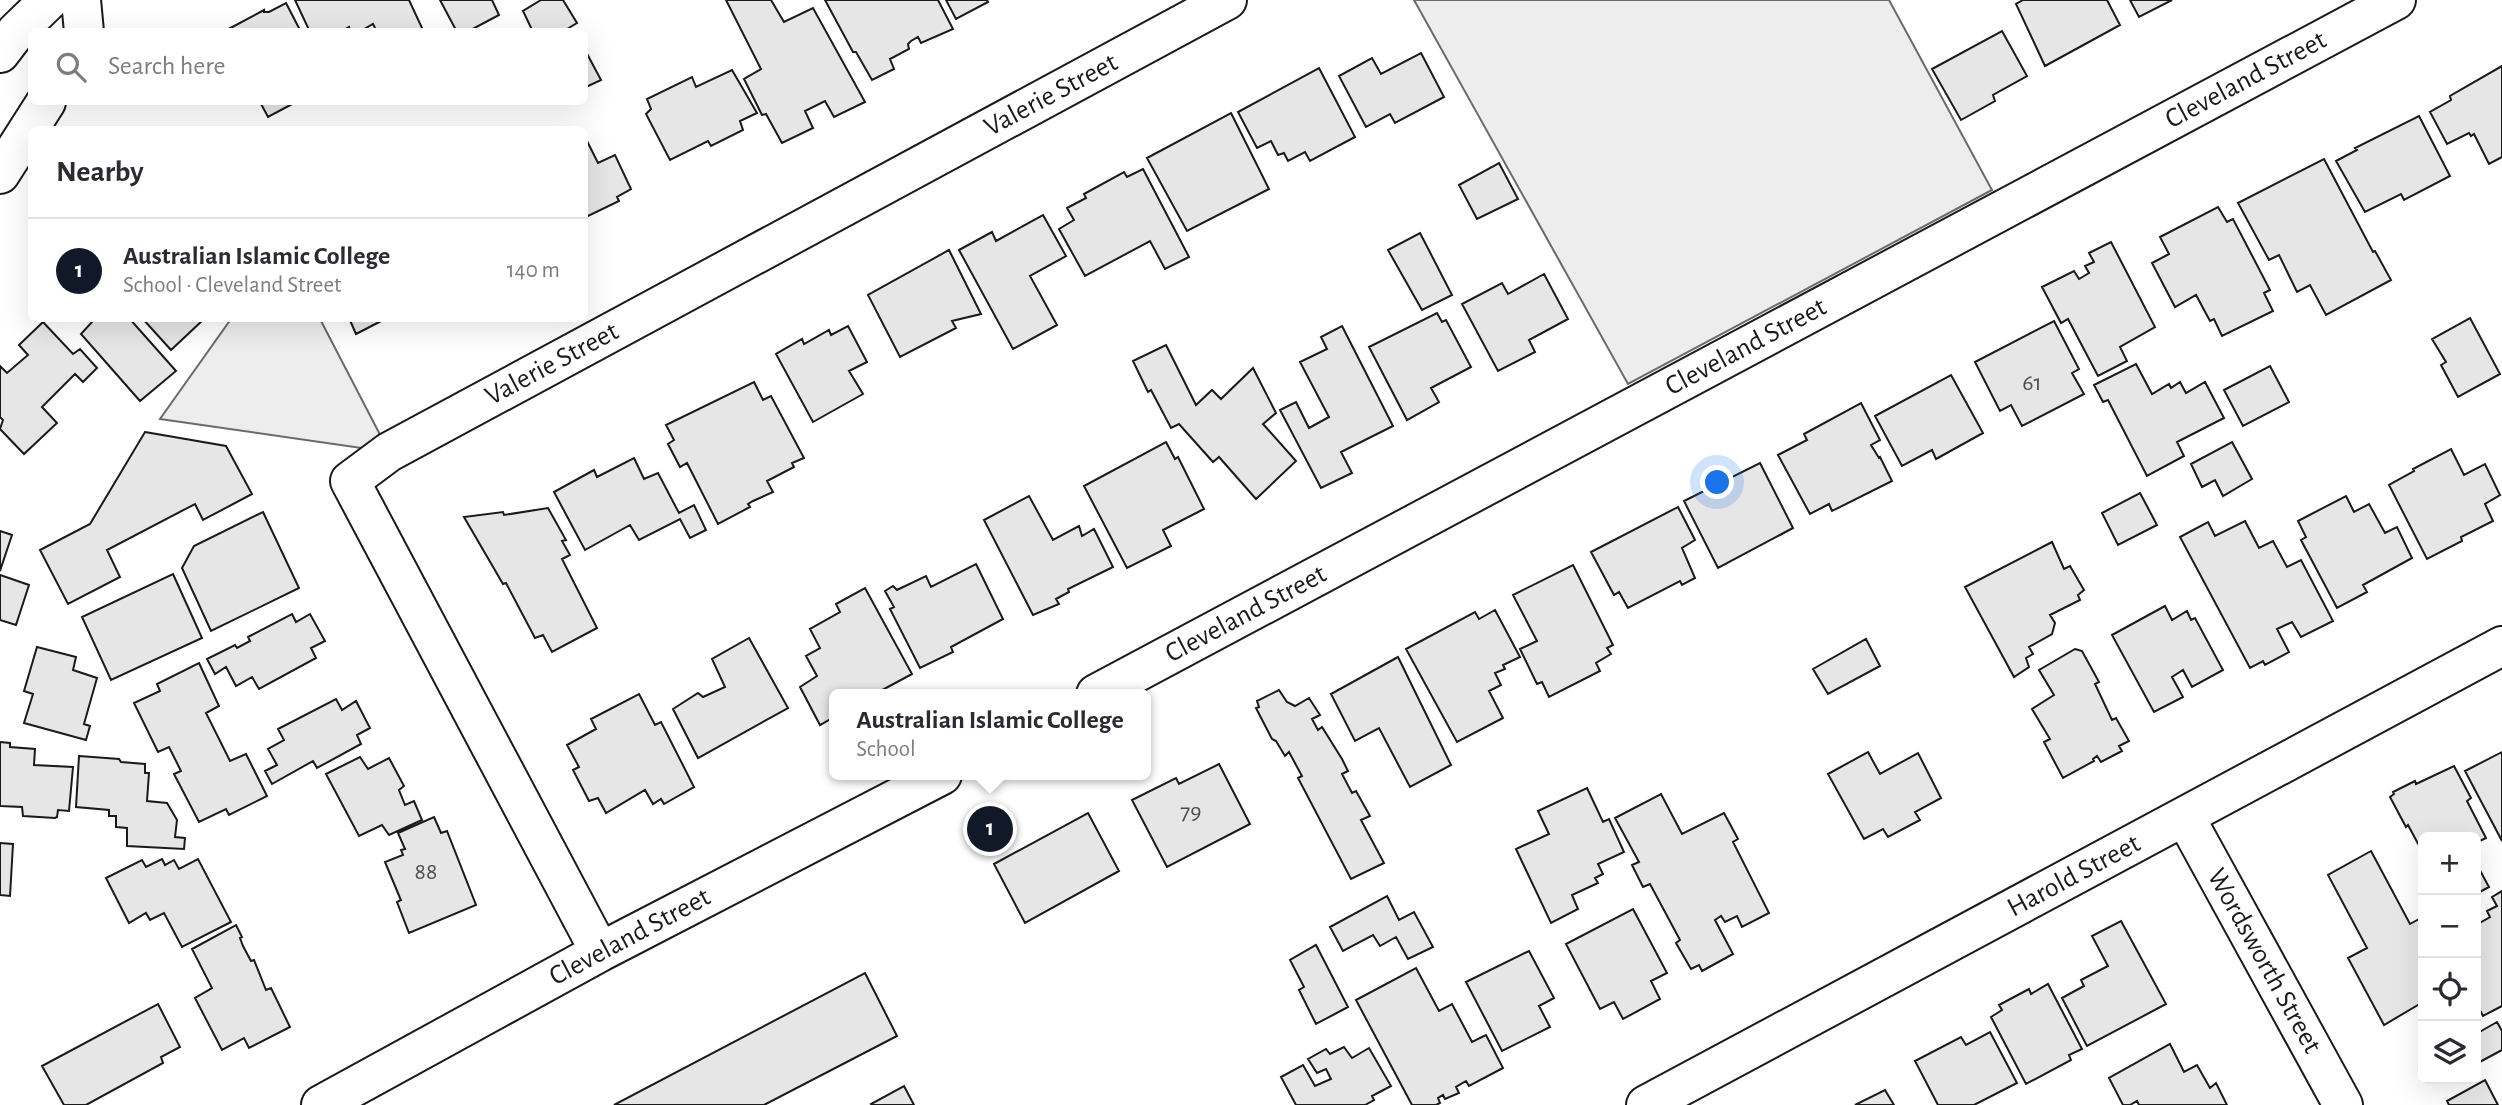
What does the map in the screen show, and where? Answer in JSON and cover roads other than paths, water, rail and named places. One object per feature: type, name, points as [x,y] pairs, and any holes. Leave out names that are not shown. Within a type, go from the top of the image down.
[{"type":"street","points":[[0,11],[22,0]]},
{"type":"street","points":[[0,53],[16,32],[49,0]]},
{"type":"street","points":[[81,0],[84,28]]},
{"type":"street","name":"Valerie Street","points":[[600,952],[350,481],[389,452],[1227,0]]},
{"type":"street","name":"Cleveland Street","points":[[1105,689],[2396,0]]},
{"type":"street","points":[[31,126],[44,105]]},
{"type":"street","points":[[0,174],[28,130]]},
{"type":"street","name":"Harold Street","points":[[1646,1105],[2502,646]]},
{"type":"street","name":"Cleveland Street","points":[[321,1105],[600,952],[932,780]]},
{"type":"street","name":"Wordsworth Street","points":[[2185,817],[2343,1105]]},
{"type":"place","name":"Australian Islamic College","points":[[990,829]]}]
